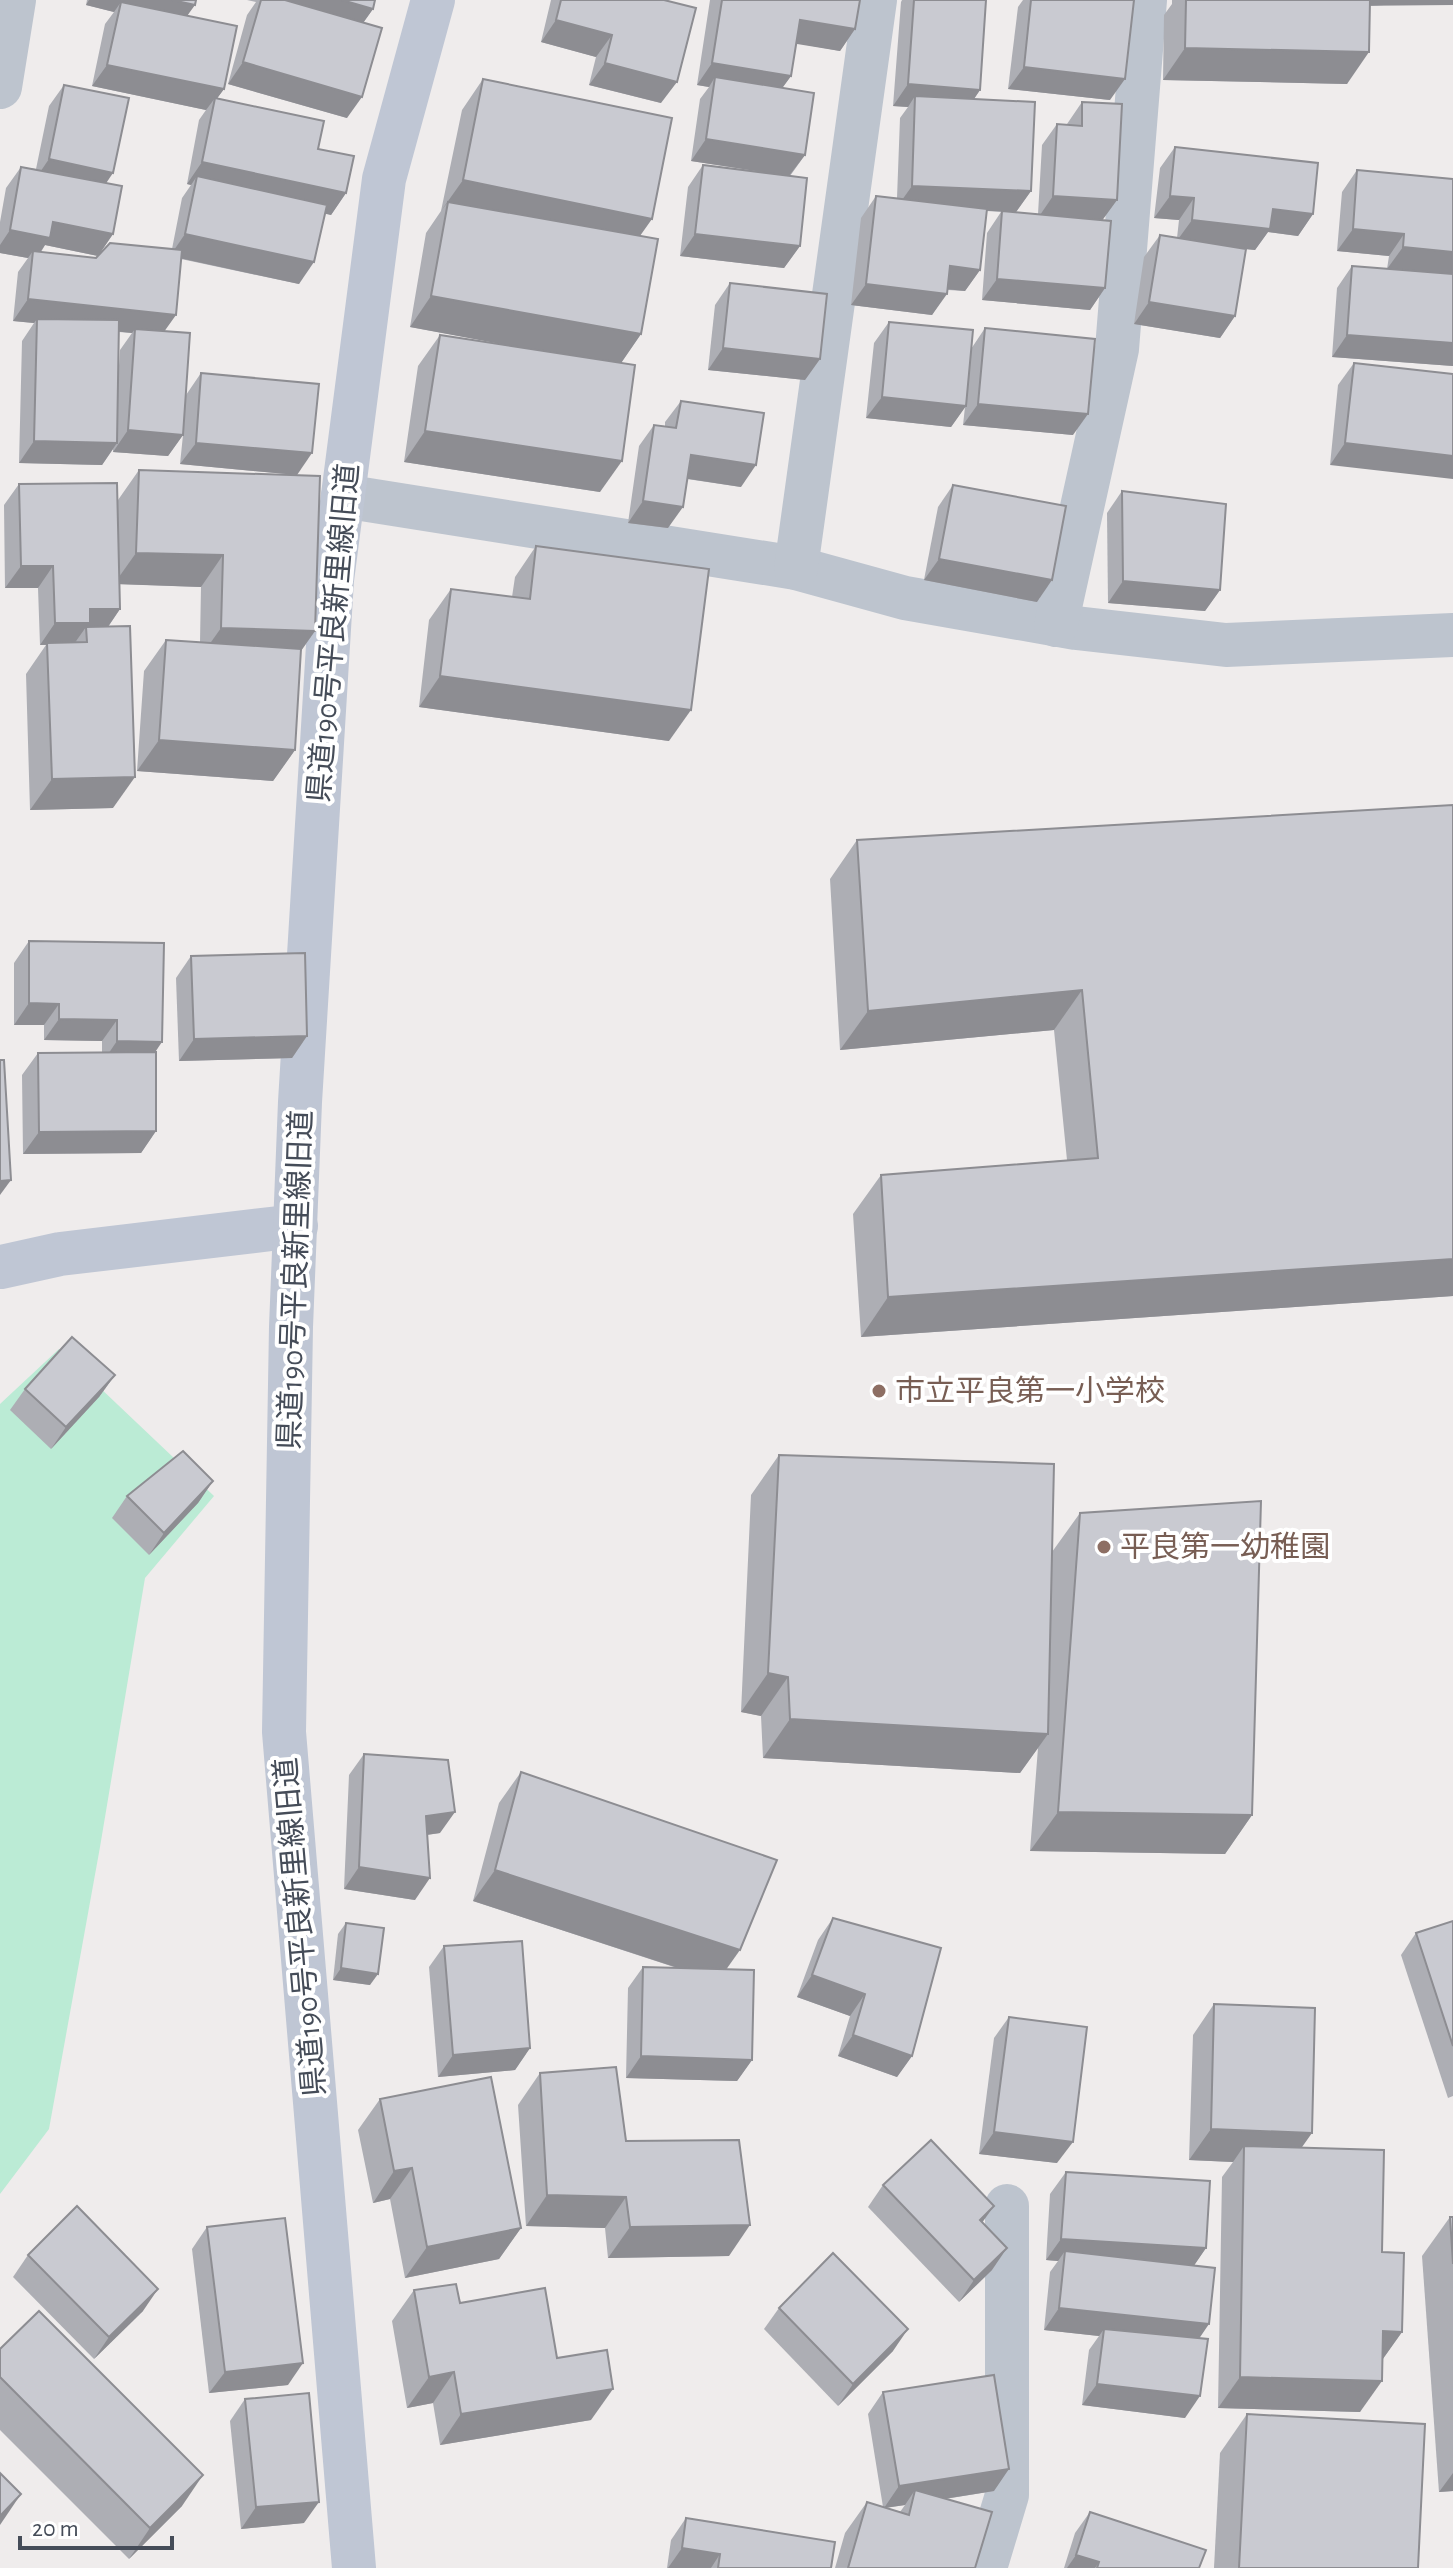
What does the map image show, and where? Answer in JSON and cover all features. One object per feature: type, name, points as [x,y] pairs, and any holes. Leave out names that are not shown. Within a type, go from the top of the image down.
[{"type":"street","points":[[0,87],[14,0]]},
{"type":"street","name":"県道190号平良新里線旧道","points":[[354,2568],[284,1732],[296,1226],[300,1102],[332,580],[384,179],[433,0]]},
{"type":"street","points":[[796,568],[875,0]]},
{"type":"street","points":[[1056,625],[1117,349],[1145,0]]},
{"type":"street","points":[[343,496],[796,568],[905,598],[1056,625],[1226,645],[1453,635]]},
{"type":"street","points":[[0,1244],[0,1267],[60,1254],[296,1226]]},
{"type":"street","points":[[985,2568],[1007,2495],[1007,2206]]},
{"type":"green space","points":[[59,1349],[214,1496],[145,1578],[49,2129],[0,2194],[0,1404]]},
{"type":"building","points":[[172,0],[196,0],[195,5]]},
{"type":"building","points":[[261,0],[285,0],[382,28],[362,97],[243,62]]},
{"type":"building","points":[[342,0],[375,0],[373,9]]},
{"type":"building","points":[[561,0],[664,0],[696,8],[677,82],[605,63],[612,35],[556,20]]},
{"type":"building","points":[[722,0],[860,0],[855,29],[800,20],[791,76],[712,63]]},
{"type":"building","points":[[914,0],[986,0],[980,90],[908,84]]},
{"type":"building","points":[[1031,0],[1134,0],[1125,79],[1024,67]]},
{"type":"building","points":[[1186,0],[1370,0],[1369,52],[1185,48]]},
{"type":"building","points":[[121,2],[237,26],[224,89],[107,65]]},
{"type":"building","points":[[715,77],[814,93],[805,155],[706,139]]},
{"type":"building","points":[[483,79],[672,118],[652,219],[463,180]]},
{"type":"building","points":[[64,85],[129,98],[113,173],[49,159]]},
{"type":"building","points":[[915,96],[1035,102],[1031,191],[912,186]]},
{"type":"building","points":[[215,98],[324,121],[318,149],[354,156],[346,193],[202,162]]},
{"type":"building","points":[[1082,102],[1122,104],[1117,200],[1053,196],[1057,124],[1082,126]]},
{"type":"building","points":[[1175,147],[1318,163],[1313,214],[1273,209],[1270,229],[1192,220],[1194,198],[1170,196]]},
{"type":"building","points":[[703,165],[807,178],[800,246],[695,234]]},
{"type":"building","points":[[21,167],[122,186],[113,234],[53,222],[50,238],[10,230]]},
{"type":"building","points":[[1357,170],[1453,179],[1453,252],[1403,247],[1404,234],[1353,229]]},
{"type":"building","points":[[197,176],[327,205],[314,262],[185,234]]},
{"type":"building","points":[[876,196],[987,209],[980,270],[950,266],[947,294],[866,284]]},
{"type":"building","points":[[448,202],[658,239],[641,334],[431,296]]},
{"type":"building","points":[[1002,211],[1111,221],[1105,288],[997,279]]},
{"type":"building","points":[[1160,235],[1246,249],[1235,316],[1149,302]]},
{"type":"building","points":[[110,243],[182,250],[176,315],[28,299],[33,251],[96,258]]},
{"type":"building","points":[[1352,266],[1453,274],[1453,343],[1347,335]]},
{"type":"building","points":[[730,283],[827,294],[820,359],[723,348]]},
{"type":"building","points":[[37,319],[119,320],[117,443],[34,441]]},
{"type":"building","points":[[889,322],[973,330],[966,406],[882,397]]},
{"type":"building","points":[[985,328],[1095,339],[1088,414],[978,404]]},
{"type":"building","points":[[135,329],[190,333],[183,435],[128,430]]},
{"type":"building","points":[[440,335],[635,365],[622,461],[425,431]]},
{"type":"building","points":[[1354,363],[1453,374],[1453,456],[1345,443]]},
{"type":"building","points":[[201,373],[319,384],[312,453],[196,443]]},
{"type":"building","points":[[681,401],[764,413],[756,465],[691,455],[683,507],[643,501],[654,425],[676,428]]},
{"type":"building","points":[[139,470],[320,476],[315,631],[221,628],[223,555],[136,553]]},
{"type":"building","points":[[117,483],[120,609],[90,609],[90,623],[55,623],[53,566],[21,566],[19,484]]},
{"type":"building","points":[[953,485],[1066,506],[1052,580],[939,559]]},
{"type":"building","points":[[1122,491],[1226,504],[1220,590],[1123,581]]},
{"type":"building","points":[[536,546],[709,569],[691,710],[440,676],[451,589],[530,599]]},
{"type":"building","points":[[130,626],[135,777],[52,779],[47,643],[87,642],[86,627]]},
{"type":"building","points":[[166,640],[301,649],[295,750],[159,740]]},
{"type":"building","points":[[1453,805],[1453,1259],[888,1297],[881,1175],[1098,1158],[1082,990],[868,1011],[857,840]]},
{"type":"building","points":[[29,941],[164,943],[162,1042],[117,1041],[117,1020],[59,1019],[59,1004],[29,1003]]},
{"type":"building","points":[[305,953],[307,1036],[194,1039],[191,956]]},
{"type":"building","points":[[156,1052],[156,1131],[39,1132],[38,1053]]},
{"type":"building","points":[[0,1060],[4,1060],[11,1180],[0,1181]]},
{"type":"building","points":[[72,1337],[115,1375],[66,1427],[25,1389]]},
{"type":"building","points":[[183,1451],[213,1481],[164,1533],[127,1496]]},
{"type":"building","points":[[779,1455],[1054,1464],[1048,1734],[790,1719],[788,1677],[768,1673]]},
{"type":"building","points":[[1261,1501],[1252,1815],[1058,1812],[1080,1513]]},
{"type":"building","points":[[364,1754],[448,1760],[455,1812],[426,1816],[430,1878],[359,1867]]},
{"type":"building","points":[[521,1772],[777,1860],[740,1950],[495,1870]]},
{"type":"building","points":[[833,1918],[941,1948],[912,2056],[853,2035],[865,1994],[812,1975]]},
{"type":"building","points":[[1453,1921],[1453,2046],[1416,1933]]},
{"type":"building","points":[[346,1923],[384,1928],[378,1974],[341,1968]]},
{"type":"building","points":[[522,1941],[530,2048],[453,2055],[444,1946]]},
{"type":"building","points":[[643,1967],[754,1970],[752,2060],[641,2056]]},
{"type":"building","points":[[1214,2004],[1315,2008],[1312,2133],[1211,2129]]},
{"type":"building","points":[[1009,2017],[1087,2027],[1073,2142],[994,2132]]},
{"type":"building","points":[[616,2067],[626,2141],[739,2140],[750,2225],[630,2227],[626,2197],[547,2195],[540,2073]]},
{"type":"building","points":[[491,2077],[521,2228],[427,2247],[412,2168],[394,2171],[380,2099]]},
{"type":"building","points":[[931,2140],[994,2206],[980,2220],[1007,2248],[974,2280],[883,2185]]},
{"type":"building","points":[[1244,2146],[1384,2150],[1382,2252],[1404,2253],[1402,2332],[1383,2331],[1382,2381],[1240,2377]]},
{"type":"building","points":[[1066,2172],[1210,2181],[1206,2248],[1061,2239]]},
{"type":"building","points":[[77,2206],[158,2289],[109,2337],[28,2255]]},
{"type":"building","points":[[1450,2217],[1453,2217],[1453,2264]]},
{"type":"building","points":[[285,2218],[303,2363],[225,2372],[207,2227]]},
{"type":"building","points":[[1065,2251],[1215,2268],[1209,2324],[1059,2308]]},
{"type":"building","points":[[833,2253],[908,2329],[853,2384],[779,2308]]},
{"type":"building","points":[[456,2284],[460,2303],[545,2288],[557,2358],[607,2350],[613,2389],[461,2414],[454,2372],[429,2377],[414,2290]]},
{"type":"building","points":[[39,2311],[203,2475],[150,2528],[0,2377],[0,2349]]},
{"type":"building","points":[[1104,2329],[1208,2339],[1200,2396],[1097,2384]]},
{"type":"building","points":[[994,2375],[1009,2469],[899,2486],[883,2392]]},
{"type":"building","points":[[309,2393],[319,2502],[256,2507],[245,2399]]},
{"type":"building","points":[[1247,2414],[1425,2424],[1418,2568],[1239,2568]]},
{"type":"building","points":[[0,2473],[21,2494],[0,2516]]},
{"type":"building","points":[[915,2490],[992,2512],[975,2568],[848,2568],[867,2502],[909,2515]]},
{"type":"building","points":[[1090,2512],[1206,2550],[1199,2568],[1097,2568],[1099,2562],[1076,2555]]},
{"type":"building","points":[[686,2518],[835,2542],[831,2568],[718,2568],[720,2554],[682,2548]]},
{"type":"place","name":"市立平良第一小学校","points":[[879,1391]]},
{"type":"place","name":"平良第一幼稚園","points":[[1104,1547]]}]
